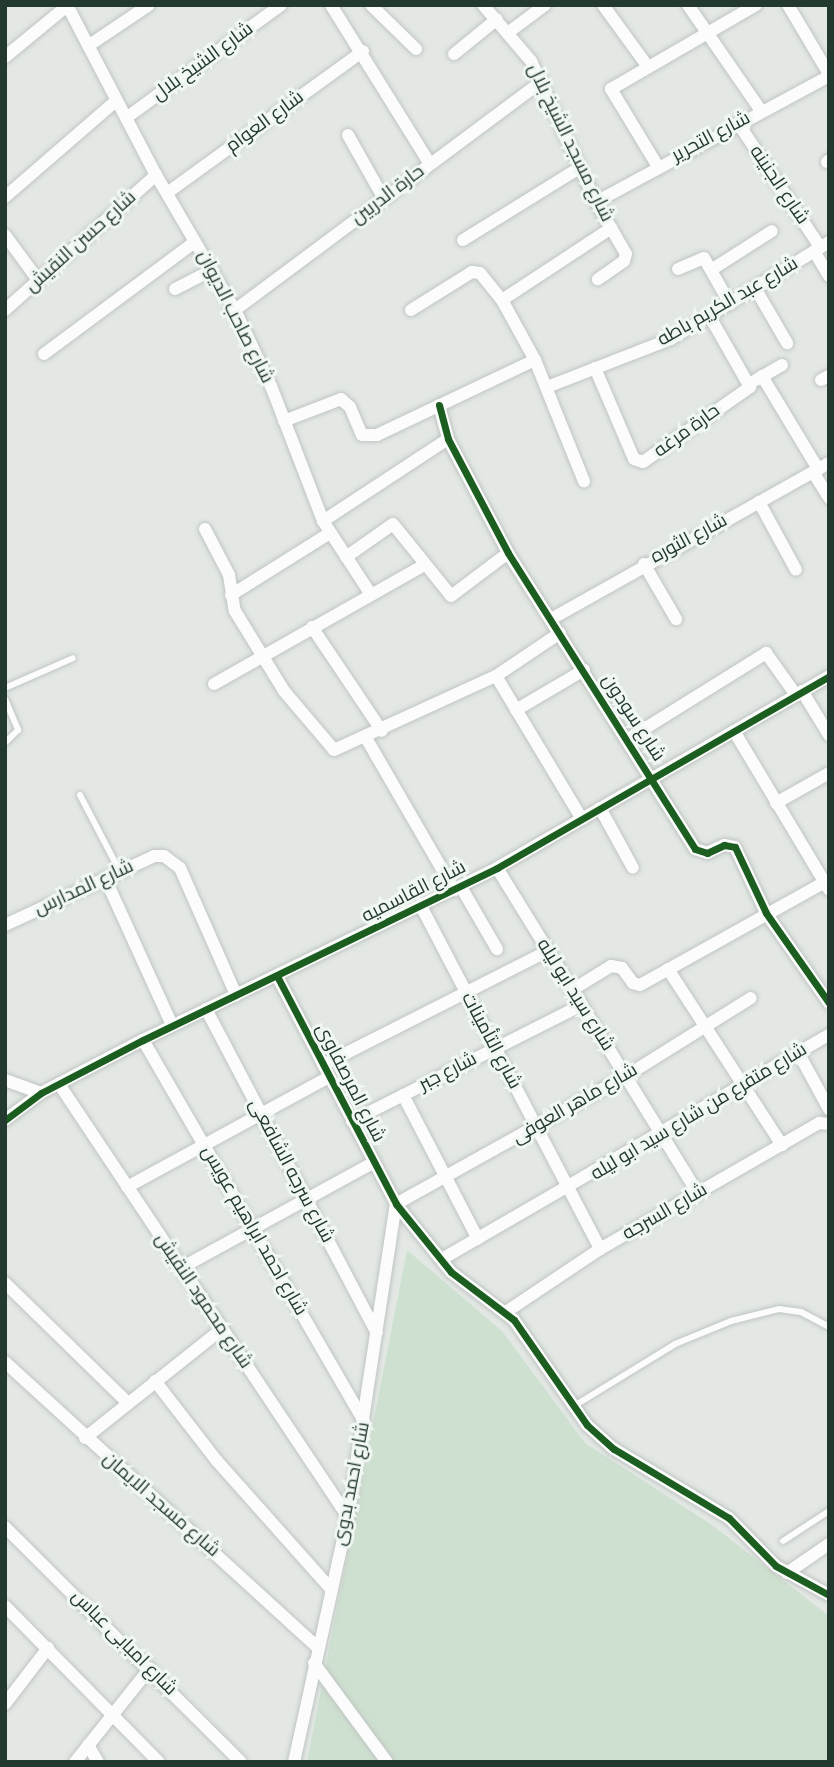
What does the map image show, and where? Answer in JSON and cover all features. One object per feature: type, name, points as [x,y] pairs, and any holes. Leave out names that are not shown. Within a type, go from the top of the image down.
[{"type":"street","points":[[88,47],[149,5]]},
{"type":"street","name":"شارع الشيخ بلال","points":[[126,118],[281,5]]},
{"type":"street","points":[[331,5],[363,51],[430,164]]},
{"type":"street","points":[[371,5],[416,49]]},
{"type":"street","name":"شارع مسجد الشيخ بلال","points":[[483,5],[509,32],[541,81],[579,168],[626,258],[598,279]]},
{"type":"street","points":[[509,32],[545,5]]},
{"type":"street","points":[[603,5],[648,67]]},
{"type":"street","points":[[688,5],[761,111]]},
{"type":"street","points":[[657,165],[611,89],[756,5]]},
{"type":"street","points":[[788,5],[829,75]]},
{"type":"street","points":[[5,57],[67,6]]},
{"type":"street","name":"شارع صاحب الديوان","points":[[67,6],[156,175],[235,310],[284,421],[323,521],[370,593]]},
{"type":"street","points":[[454,54],[498,19]]},
{"type":"street","name":"شارع العوام","points":[[167,193],[363,51]]},
{"type":"street","name":"شارع التحرير","points":[[596,202],[657,165],[829,75]]},
{"type":"street","name":"حارة الدربين","points":[[235,310],[541,81]]},
{"type":"street","points":[[5,197],[116,101]]},
{"type":"street","name":"شارع الجنينه","points":[[738,123],[821,247],[829,276]]},
{"type":"street","points":[[348,135],[384,199]]},
{"type":"street","points":[[463,240],[579,168]]},
{"type":"street","name":"شارع حسن النقيش","points":[[5,310],[156,175]]},
{"type":"street","points":[[502,300],[611,228]]},
{"type":"street","points":[[711,270],[772,231]]},
{"type":"street","points":[[5,235],[38,280]]},
{"type":"street","points":[[44,354],[195,242]]},
{"type":"street","name":"شارع عبد الكريم باطه","points":[[547,387],[671,339],[821,247]]},
{"type":"street","points":[[678,269],[702,257],[730,304]]},
{"type":"street","points":[[175,289],[212,270]]},
{"type":"street","points":[[411,310],[476,271],[502,300],[535,360],[584,481]]},
{"type":"street","points":[[755,288],[787,343]]},
{"type":"street","points":[[710,317],[750,385],[782,365]]},
{"type":"street","points":[[284,421],[341,399],[350,407],[358,430],[368,437],[535,360]]},
{"type":"street","name":"حارة مرغه","points":[[595,368],[640,462],[686,435],[750,385]]},
{"type":"street","points":[[762,376],[820,468],[829,498]]},
{"type":"street","name":"شارع سودون","points":[[439,405],[448,439],[508,553],[653,777],[695,849],[708,853],[724,845],[735,848],[766,914],[829,1003]]},
{"type":"street","points":[[323,521],[448,439]]},
{"type":"street","name":"شارع الثوره","points":[[551,619],[644,564],[820,468]]},
{"type":"street","points":[[759,502],[796,570]]},
{"type":"street","points":[[346,558],[393,524],[452,596],[508,553]]},
{"type":"street","points":[[205,528],[229,575],[231,595],[262,656],[284,691],[334,750],[382,731],[496,676],[560,633]]},
{"type":"street","points":[[231,595],[330,533]]},
{"type":"street","points":[[644,564],[676,619]]},
{"type":"street","points":[[214,684],[370,593],[424,565]]},
{"type":"street","points":[[312,627],[382,731]]},
{"type":"street","points":[[628,739],[766,653],[829,735]]},
{"type":"street","points":[[516,709],[584,670]]},
{"type":"street","points":[[496,676],[582,819]]},
{"type":"street","name":"شارع القاسميه","points":[[5,1120],[41,1093],[172,1025],[422,908],[497,868],[829,676]]},
{"type":"street","points":[[572,990],[611,966],[622,968],[633,983],[640,985],[766,914],[827,884],[734,731]]},
{"type":"street","points":[[366,738],[457,889],[497,949]]},
{"type":"street","points":[[776,803],[829,772]]},
{"type":"street","points":[[600,808],[633,868]]},
{"type":"street","name":"شارع المدارس","points":[[5,925],[154,856],[164,856],[180,868],[236,995]]},
{"type":"street","name":"شارع سيد ابو ليله","points":[[497,868],[698,1193]]},
{"type":"street","points":[[105,878],[172,1025]]},
{"type":"street","name":"شارع التأمينات","points":[[422,908],[600,1249]]},
{"type":"street","points":[[127,1187],[261,1114],[326,1071],[466,992],[548,951]]},
{"type":"street","points":[[668,969],[782,1144]]},
{"type":"street","name":"شارع المرصفاوى","points":[[277,976],[396,1204],[464,1283],[506,1312],[574,1406],[606,1443],[729,1518],[764,1557],[787,1573],[829,1595]]},
{"type":"street","name":"شارع ماهر العوفى","points":[[396,1204],[625,1076],[751,998]]},
{"type":"street","name":"شارع جبر","points":[[352,1121],[582,1005]]},
{"type":"street","name":"شارع سرجه الشافعى","points":[[206,1009],[377,1333]]},
{"type":"street","name":"شارع متفرع من شارع سيد ابو ليله","points":[[442,1259],[569,1189],[829,1035]]},
{"type":"street","name":"شارع احمد ابراهيم عويس","points":[[143,1040],[364,1422]]},
{"type":"street","points":[[799,1054],[829,1109]]},
{"type":"street","points":[[5,1080],[41,1093]]},
{"type":"street","name":"شارع محمود النقيش","points":[[59,1084],[348,1517]]},
{"type":"street","points":[[402,1095],[478,1239]]},
{"type":"street","name":"شارع السرجه","points":[[506,1312],[600,1249],[782,1144],[819,1124],[829,1124]]},
{"type":"street","points":[[181,1268],[373,1163]]},
{"type":"street","name":"شارع احمد بدوى","points":[[294,1762],[330,1588],[348,1517],[396,1204]]},
{"type":"street","points":[[5,1283],[128,1403]]},
{"type":"street","points":[[85,1438],[222,1329]]},
{"type":"street","name":"شارع مسجد الايمان","points":[[5,1362],[85,1438],[317,1647]]},
{"type":"street","points":[[155,1381],[217,1461],[330,1588]]},
{"type":"street","name":"شارع امبابى عباس","points":[[5,1527],[150,1668],[241,1762]]},
{"type":"street","points":[[787,1573],[829,1544]]},
{"type":"street","points":[[5,1606],[115,1712],[159,1762]]},
{"type":"street","points":[[5,1704],[48,1648]]},
{"type":"street","points":[[314,1663],[387,1762]]},
{"type":"street","points":[[75,1762],[150,1668]]},
{"type":"street","points":[[88,1745],[99,1762]]},
{"type":"lane","points":[[5,688],[73,658]]},
{"type":"lane","points":[[5,699],[18,730],[5,743]]},
{"type":"lane","points":[[79,795],[120,872]]},
{"type":"lane","points":[[574,1406],[675,1344],[731,1321],[779,1309],[811,1316],[829,1327]]},
{"type":"lane","points":[[783,1541],[829,1511]]},
{"type":"green space","points":[[407,1250],[502,1331],[585,1443],[712,1525],[829,1616],[829,1762],[307,1762]]},
{"type":"cycle path","points":[[439,405],[448,439],[508,553],[695,849],[707,853],[724,845],[735,847],[766,913],[829,1003]]},
{"type":"cycle path","points":[[5,1120],[41,1093],[143,1040],[497,868],[829,676]]},
{"type":"cycle path","points":[[277,976],[396,1204],[451,1272],[514,1320],[587,1425],[614,1449],[729,1518],[776,1566],[829,1595]]}]
